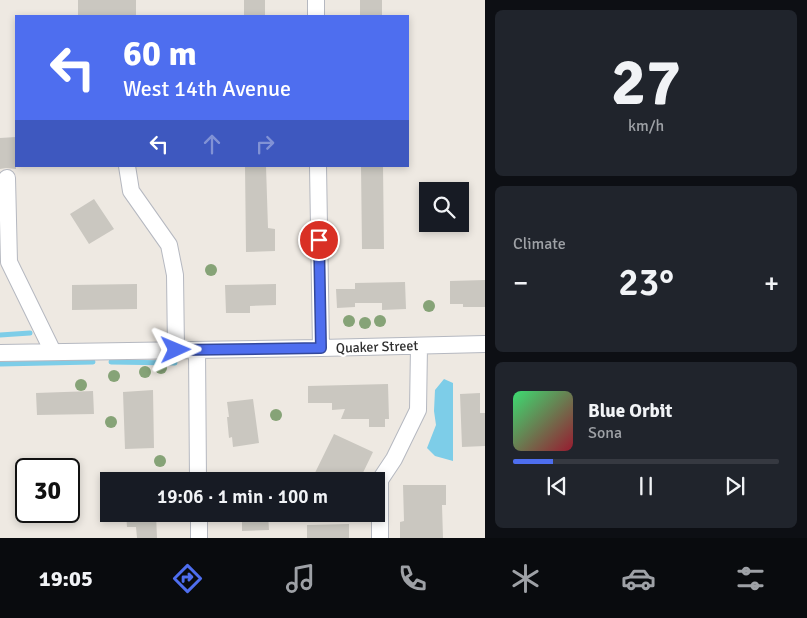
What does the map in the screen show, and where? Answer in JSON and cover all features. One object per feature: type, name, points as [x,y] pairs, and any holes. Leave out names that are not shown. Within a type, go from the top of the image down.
[{"type":"street","points":[[316,0],[316,15]]},
{"type":"street","points":[[127,167],[131,191],[169,245],[174,275],[176,350]]},
{"type":"street","points":[[318,167],[321,348]]},
{"type":"street","points":[[6,178],[9,262],[53,352]]},
{"type":"street","name":"Quaker Street","points":[[0,353],[484,344]]},
{"type":"street","points":[[385,472],[394,459],[418,410],[419,346]]},
{"type":"street","points":[[197,350],[198,472]]},
{"type":"street","points":[[199,522],[199,538]]},
{"type":"street","points":[[379,522],[380,538]]},
{"type":"water","points":[[444,379],[453,383],[453,461],[435,456],[427,448],[436,425],[434,411],[435,390]]},
{"type":"building","points":[[78,0],[136,0],[136,15],[78,15]]},
{"type":"building","points":[[244,0],[265,0],[265,15],[244,15]]},
{"type":"building","points":[[360,0],[382,0],[382,15],[360,15]]},
{"type":"building","points":[[15,137],[16,169],[0,169],[0,138]]},
{"type":"building","points":[[245,167],[266,167],[268,228],[275,229],[275,251],[246,252]]},
{"type":"building","points":[[361,167],[383,167],[384,249],[362,249]]},
{"type":"building","points":[[94,199],[114,229],[89,244],[70,214]]},
{"type":"building","points":[[485,280],[485,307],[463,307],[463,304],[450,304],[450,281]]},
{"type":"building","points":[[405,282],[406,309],[382,310],[382,303],[355,303],[355,307],[337,308],[336,289],[355,289],[355,283]]},
{"type":"building","points":[[137,284],[137,309],[72,310],[72,285]]},
{"type":"building","points":[[276,284],[276,305],[250,306],[250,313],[226,313],[225,285]]},
{"type":"building","points":[[388,384],[389,419],[385,419],[385,427],[369,427],[369,419],[341,419],[345,409],[332,410],[332,403],[308,403],[308,386]]},
{"type":"building","points":[[153,390],[154,448],[125,449],[123,392]]},
{"type":"building","points":[[93,391],[94,414],[37,415],[36,393]]},
{"type":"building","points":[[480,393],[480,413],[485,413],[485,446],[462,447],[460,394]]},
{"type":"building","points":[[253,399],[259,443],[233,447],[232,437],[229,438],[227,402]]},
{"type":"building","points":[[334,434],[373,452],[363,472],[315,472]]},
{"type":"building","points":[[403,485],[446,485],[446,505],[442,505],[443,538],[400,538],[400,522],[404,521]]},
{"type":"building","points":[[127,522],[156,522],[157,538],[137,538],[136,527],[127,527]]},
{"type":"building","points":[[242,522],[268,522],[269,530],[242,531]]},
{"type":"building","points":[[349,524],[349,538],[307,538],[307,525]]},
{"type":"waterway","points":[[0,335],[30,333]]},
{"type":"waterway","points":[[0,364],[93,362]]},
{"type":"waterway","points":[[111,362],[175,363]]},
{"type":"route","points":[[176,350],[321,348],[319,240]]}]
